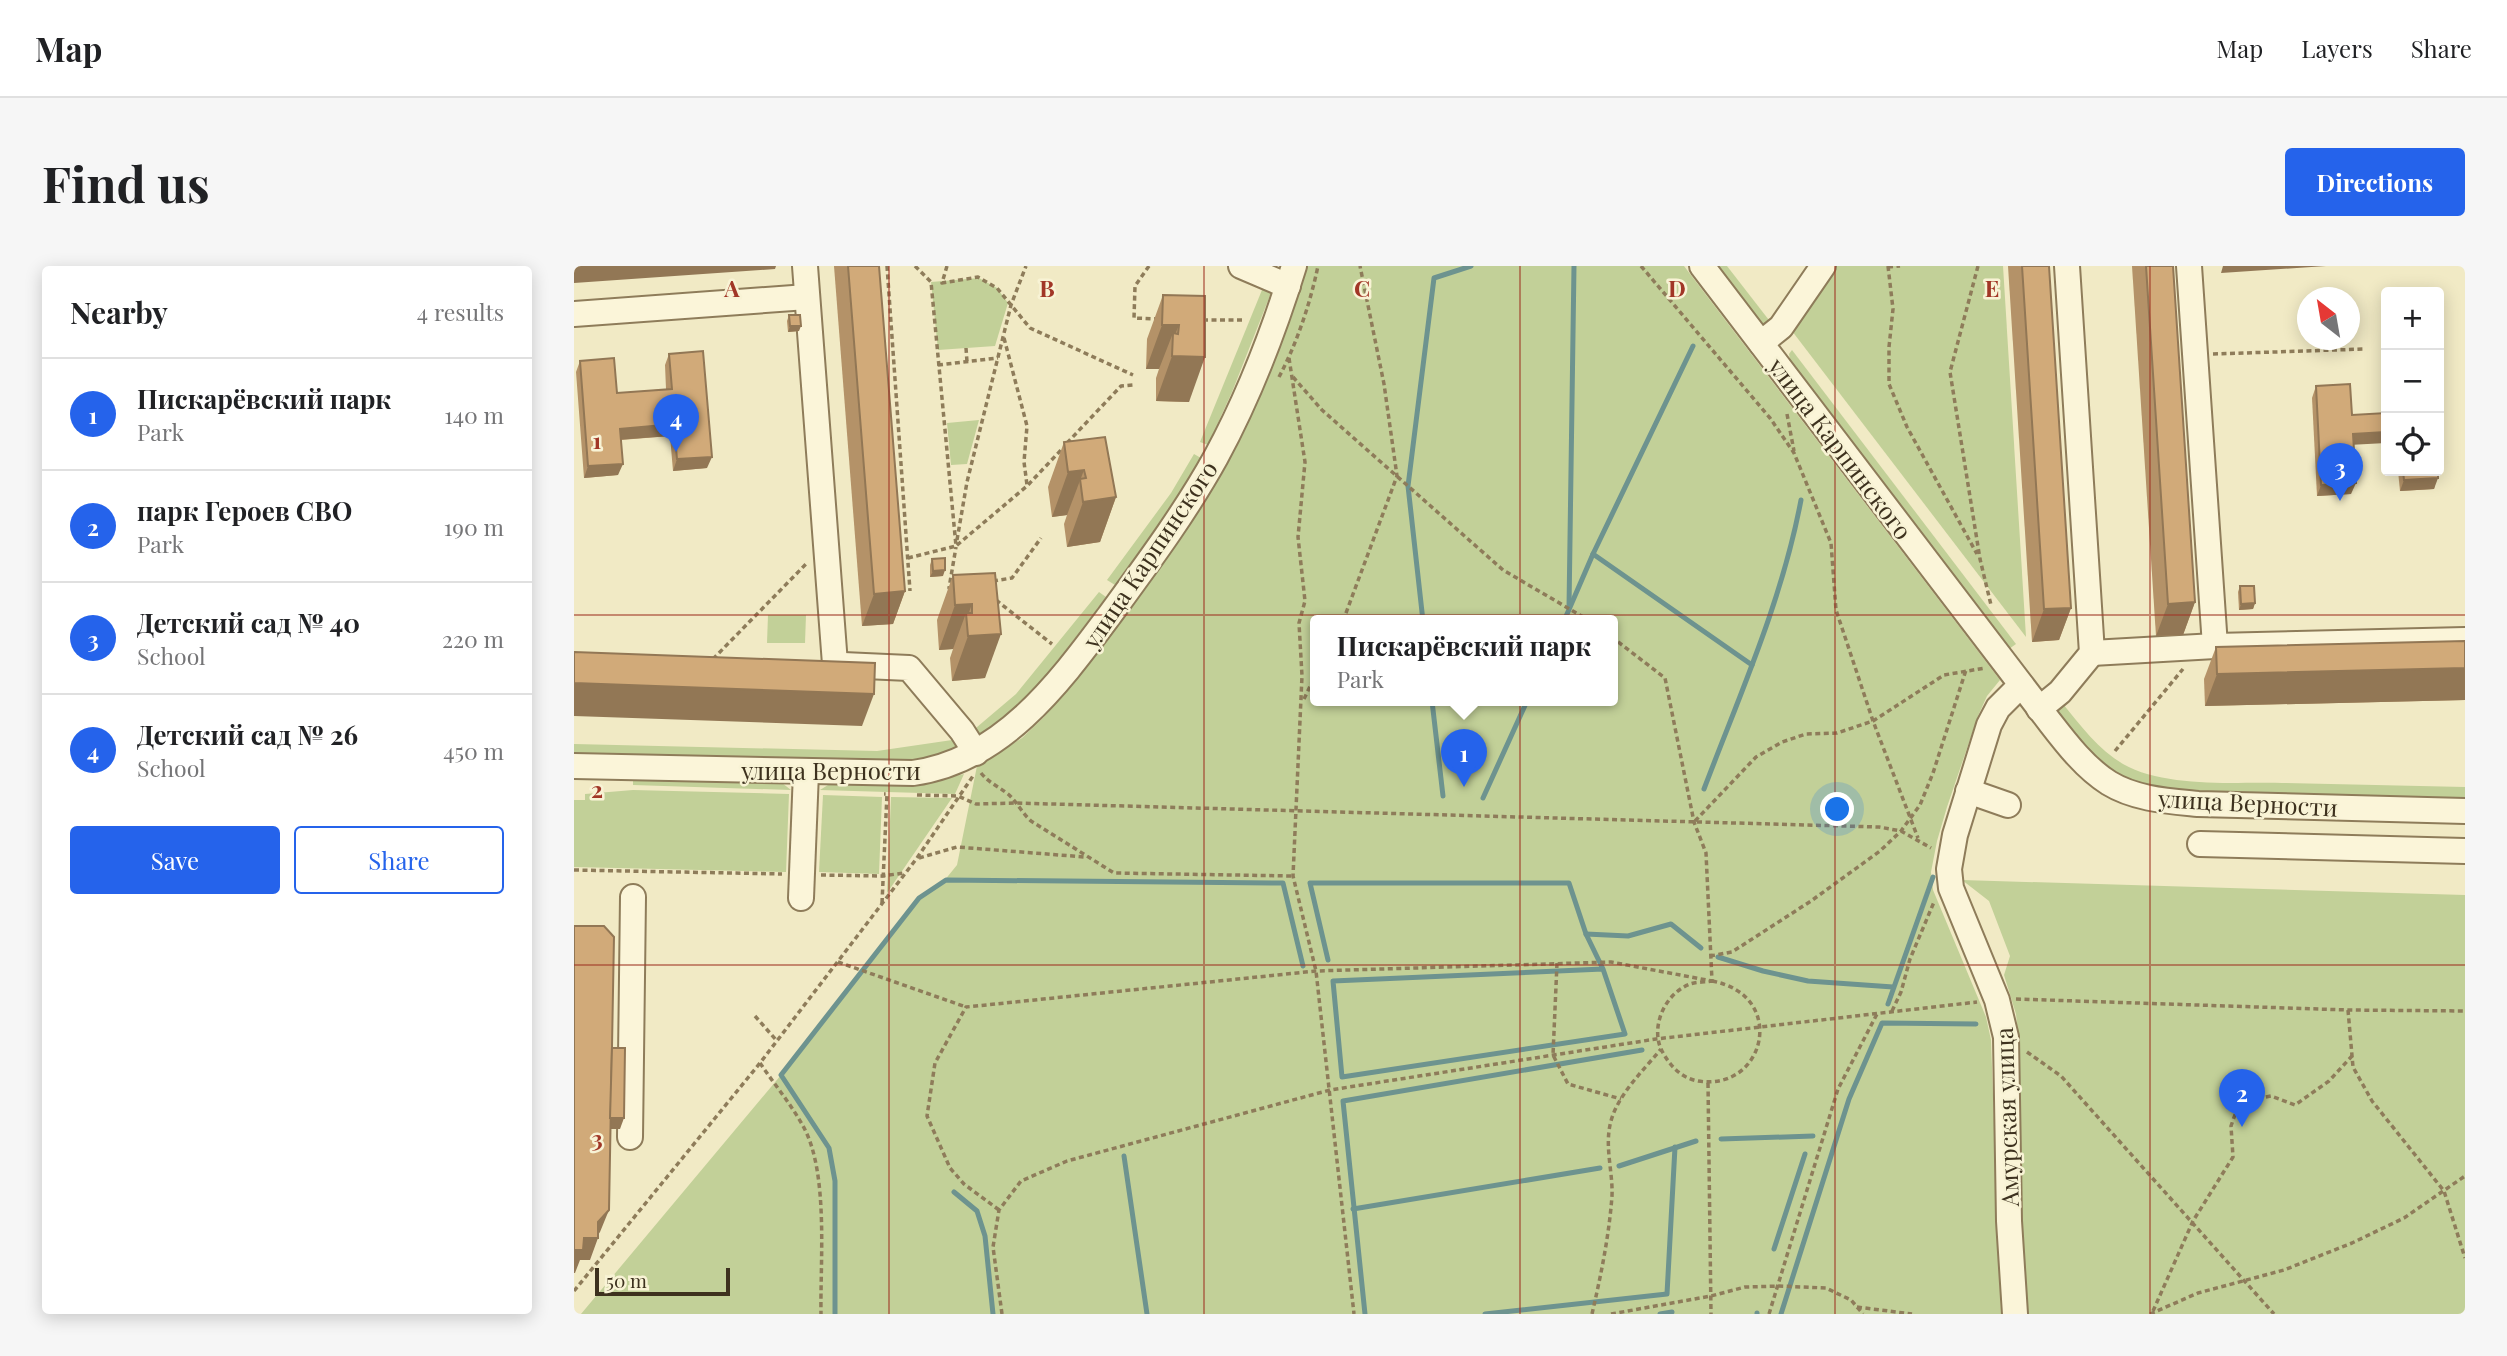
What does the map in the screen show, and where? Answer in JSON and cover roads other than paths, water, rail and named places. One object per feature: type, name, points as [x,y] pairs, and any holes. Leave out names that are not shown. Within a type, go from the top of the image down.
[{"type":"street","points":[[805,266],[826,544],[824,664],[909,668],[976,753]]},
{"type":"street","points":[[1241,266],[1291,276]]},
{"type":"street","name":"улица Карпинского","points":[[1702,266],[1979,630]]},
{"type":"street","points":[[1761,343],[1781,327],[1823,266]]},
{"type":"street","points":[[2039,709],[2060,692],[2092,653],[2067,266]]},
{"type":"street","points":[[2189,266],[2196,354],[2208,646]]},
{"type":"street","name":"улица Карпинского","points":[[1058,682],[1166,537],[1217,456],[1244,399],[1291,276]]},
{"type":"street","points":[[574,314],[807,297]]},
{"type":"street","name":"улица Верности","points":[[1979,630],[2039,709],[2086,764],[2109,783],[2137,794],[2166,801],[2198,804],[2465,811]]},
{"type":"street","points":[[2092,653],[2208,646],[2465,640]]},
{"type":"street","name":"улица Верности","points":[[574,766],[806,772],[913,773],[934,770],[976,753],[1008,732],[1058,682]]},
{"type":"street","points":[[2008,805],[1968,791],[1989,725],[1998,708],[2021,685]]},
{"type":"street","points":[[802,887],[806,772]]},
{"type":"street","name":"Амурская улица","points":[[1968,791],[1950,872],[1997,1000],[2006,1037],[2015,1314]]},
{"type":"street","points":[[2200,844],[2465,851]]},
{"type":"street","points":[[629,1137],[633,897]]},
{"type":"waterway","points":[[1422,615],[1408,486],[1434,278],[1471,266]]},
{"type":"waterway","points":[[1569,608],[1574,266]]},
{"type":"waterway","points":[[1567,615],[1693,346]]},
{"type":"waterway","points":[[1704,789],[1771,611],[1793,538],[1801,500]]},
{"type":"waterway","points":[[1593,554],[1752,665]]},
{"type":"waterway","points":[[1433,706],[1443,796]]},
{"type":"waterway","points":[[1483,798],[1525,706]]},
{"type":"waterway","points":[[1888,1004],[1933,877]]},
{"type":"waterway","points":[[835,1314],[835,1181],[829,1148],[781,1075],[919,898],[946,880],[1283,883],[1303,966]]},
{"type":"waterway","points":[[1328,960],[1310,883],[1569,883],[1586,934],[1603,969],[1625,1034],[1342,1077],[1333,981],[1603,969]]},
{"type":"waterway","points":[[1586,934],[1628,936],[1671,924],[1701,948]]},
{"type":"waterway","points":[[1718,957],[1808,981],[1893,987]]},
{"type":"waterway","points":[[1781,1314],[1849,1099],[1882,1023],[1976,1024]]},
{"type":"waterway","points":[[1365,1314],[1343,1101],[1642,1050]]},
{"type":"waterway","points":[[1721,1139],[1813,1136]]},
{"type":"waterway","points":[[1619,1166],[1696,1141]]},
{"type":"waterway","points":[[1485,1314],[1667,1294],[1675,1147]]},
{"type":"waterway","points":[[1774,1249],[1805,1154]]},
{"type":"waterway","points":[[1124,1156],[1147,1314]]},
{"type":"waterway","points":[[1353,1209],[1600,1168]]},
{"type":"waterway","points":[[954,1192],[977,1211],[985,1236],[993,1314]]},
{"type":"waterway","points":[[1660,1314],[1672,1312]]},
{"type":"place","name":"Детский сад № 26","points":[[676,452]]},
{"type":"place","name":"Детский сад № 40","points":[[2340,501]]},
{"type":"place","name":"Пискарёвский парк","points":[[1464,787]]},
{"type":"place","name":"парк Героев СВО","points":[[2242,1127]]}]
